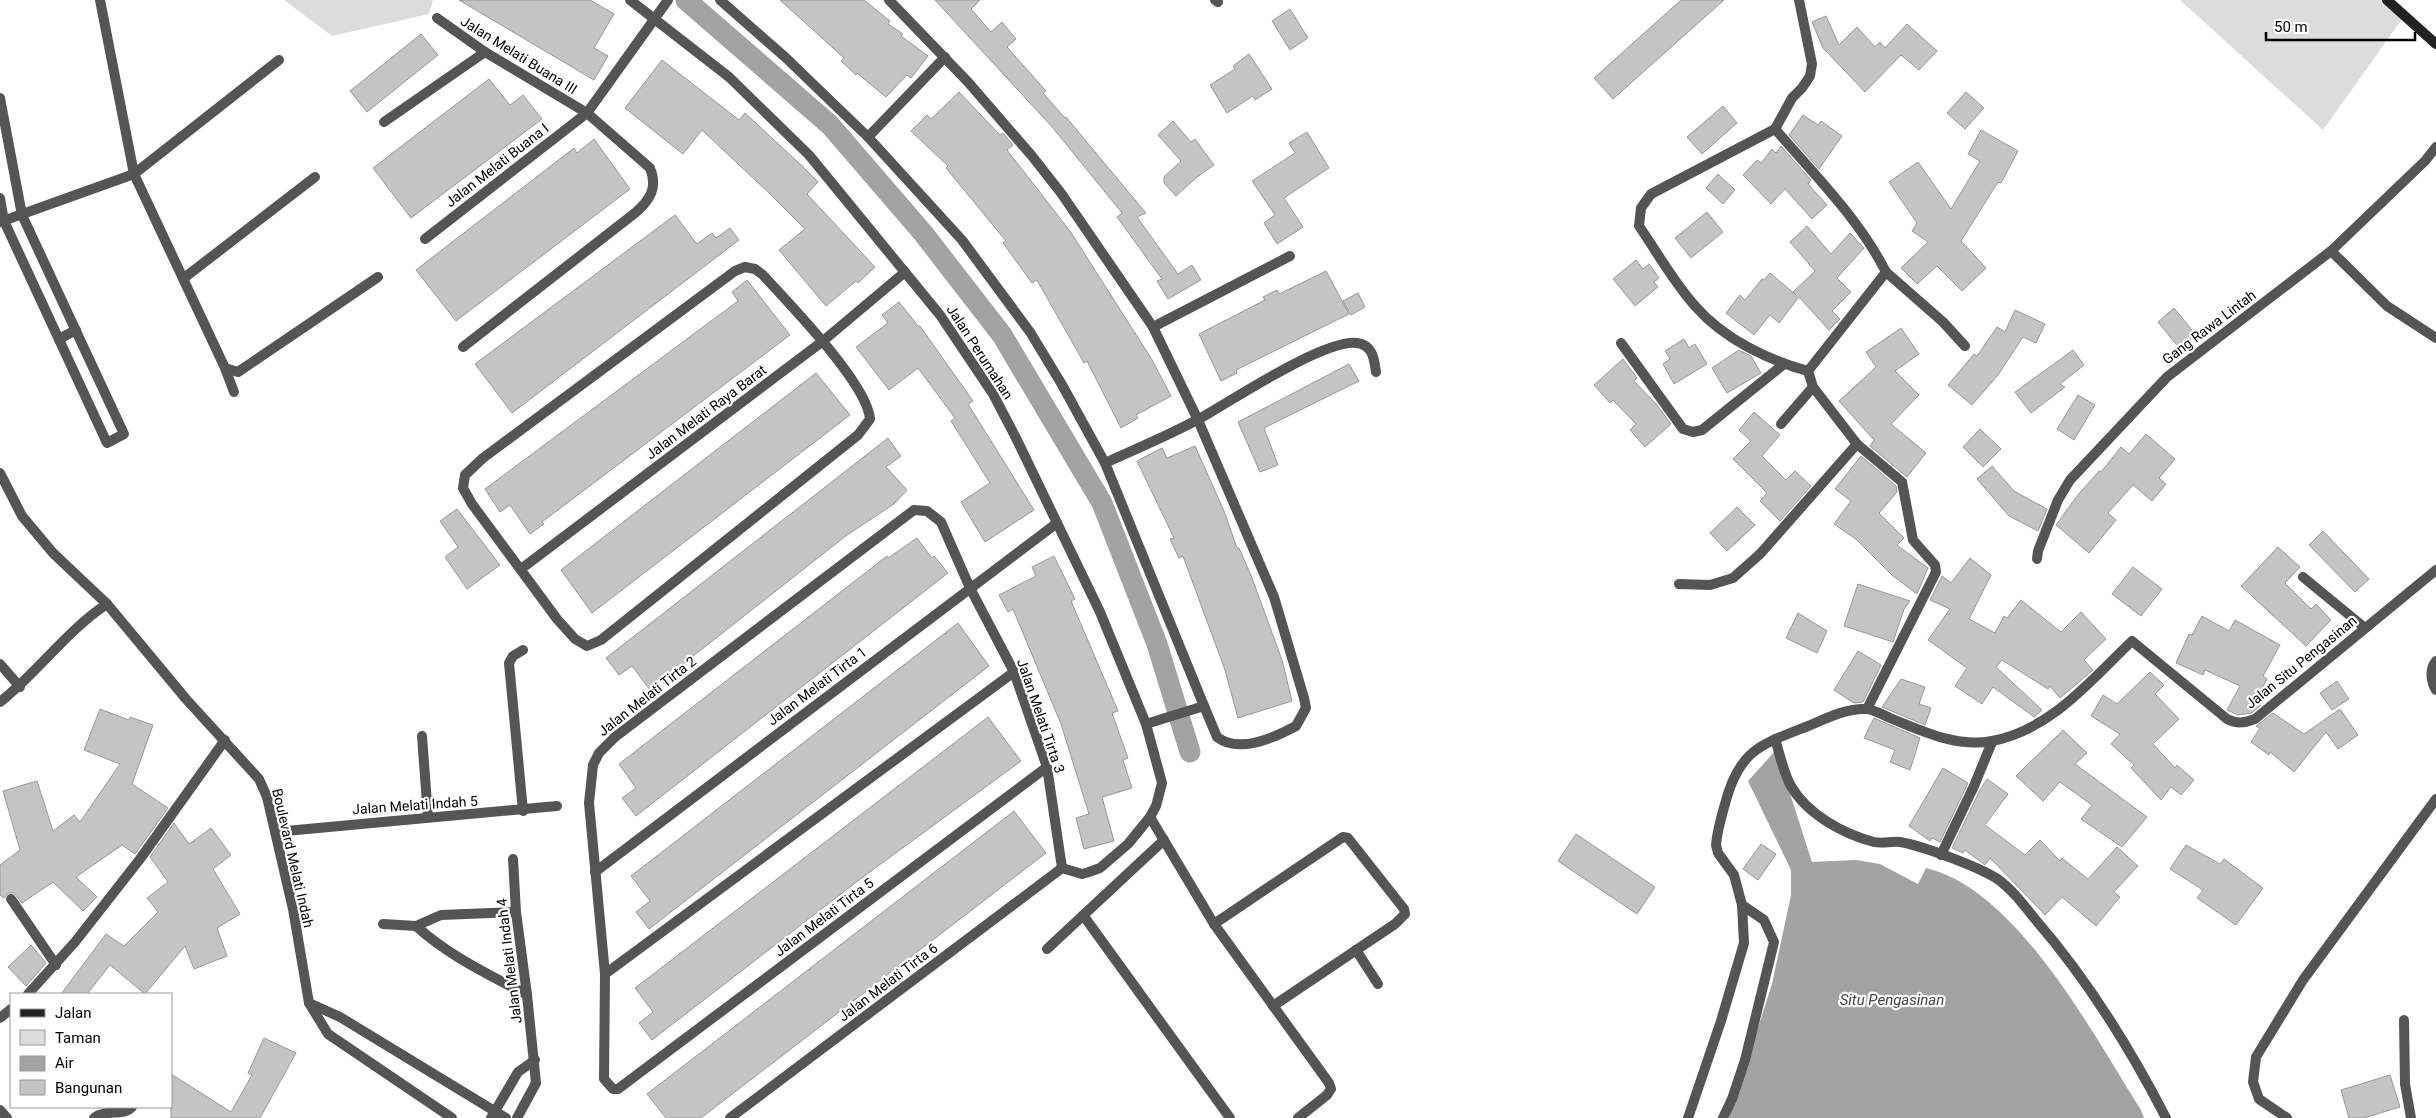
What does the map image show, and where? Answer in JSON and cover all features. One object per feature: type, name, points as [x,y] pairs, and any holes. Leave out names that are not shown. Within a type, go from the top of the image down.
[{"type":"main road","points":[[2387,0],[2436,44]]},
{"type":"street","points":[[100,0],[134,174],[184,278],[234,392]]},
{"type":"street","points":[[630,0],[656,15]]},
{"type":"street","name":"Jalan Melati Buana I","points":[[424,239],[587,114],[668,0]]},
{"type":"street","points":[[720,0],[785,57],[868,137],[962,240],[1040,349],[1105,463],[1200,707],[1213,729],[1224,742],[1244,745],[1296,726],[1306,708],[1274,597],[1198,420],[1153,328],[1061,193],[998,116],[945,57],[889,0]]},
{"type":"street","points":[[1799,0],[1812,64],[1810,76],[1792,98],[1776,129],[1651,194],[1641,208],[1638,226],[1696,308],[1733,338],[1784,364],[1808,371]]},
{"type":"street","name":"Jalan Perumahan","points":[[656,15],[729,77],[809,155],[950,328],[993,394],[1100,612],[1146,724],[1162,783],[1156,806],[1150,817]]},
{"type":"street","name":"Jalan Melati Buana III","points":[[437,18],[485,52],[587,114],[650,168],[654,178],[654,189],[648,202],[463,347]]},
{"type":"street","points":[[384,122],[485,52]]},
{"type":"street","points":[[868,137],[945,57]]},
{"type":"street","points":[[2,222],[134,174],[278,60]]},
{"type":"street","points":[[0,98],[22,214],[124,434],[106,443],[59,339],[2,222],[0,198]]},
{"type":"street","points":[[1776,129],[1876,251],[1886,272],[1943,322],[1965,346]]},
{"type":"street","name":"Gang Rawa Lintah","points":[[2037,559],[2038,551],[2064,490],[2079,469],[2105,442],[2181,364],[2331,251],[2425,161],[2436,147]]},
{"type":"street","points":[[184,278],[315,178]]},
{"type":"street","points":[[2331,251],[2387,306],[2436,338]]},
{"type":"street","points":[[1153,328],[1290,256]]},
{"type":"street","points":[[745,266],[755,269],[763,275],[823,341],[864,397],[870,410],[870,419],[858,435],[601,640],[587,646],[575,639],[557,619],[521,570],[472,504],[463,488],[465,475],[483,458],[735,271],[745,266]]},
{"type":"street","name":"Jalan Melati Raya Barat","points":[[521,570],[823,341],[905,272]]},
{"type":"street","points":[[1808,371],[1886,272]]},
{"type":"street","points":[[225,368],[238,372],[378,277]]},
{"type":"street","points":[[59,339],[76,330]]},
{"type":"street","points":[[1105,463],[1198,420],[1294,364],[1341,345],[1358,343],[1367,346],[1373,354],[1376,372]]},
{"type":"street","points":[[1621,343],[1683,428],[1693,432],[1702,430],[1784,364]]},
{"type":"street","points":[[1808,371],[1813,387],[1858,444],[1902,482],[1913,540],[1935,565],[1936,572],[1867,708]]},
{"type":"street","points":[[1780,424],[1813,387]]},
{"type":"street","points":[[1679,584],[1710,585],[1733,578],[1760,554],[1858,444]]},
{"type":"street","name":"Boulevard Melati Indah","points":[[0,473],[22,516],[54,552],[107,604],[186,699],[259,779],[266,797],[293,908],[309,1004],[328,1034],[452,1118]]},
{"type":"street","name":"Jalan Melati Tirta 2","points":[[618,1088],[613,1089],[604,1079],[605,974],[589,803],[593,765],[605,745],[914,510],[934,514],[941,522],[956,554]]},
{"type":"street","name":"Jalan Melati Tirta 1","points":[[595,872],[1057,523]]},
{"type":"street","name":"Jalan Melati Tirta 3","points":[[956,554],[970,588],[1014,672],[1047,767],[1062,868]]},
{"type":"street","name":"Jalan Situ Pengasinan","points":[[1992,742],[2040,723],[2057,713],[2132,641],[2226,719],[2235,723],[2255,719],[2436,570]]},
{"type":"street","points":[[2303,577],[2365,628]]},
{"type":"street","points":[[0,702],[20,687],[80,624],[107,604]]},
{"type":"street","points":[[523,650],[513,656],[509,663],[523,811]]},
{"type":"street","points":[[2436,662],[2433,665],[2431,682],[2436,690]]},
{"type":"street","points":[[0,664],[20,687]]},
{"type":"street","points":[[605,974],[1014,672]]},
{"type":"street","points":[[1146,724],[1200,707]]},
{"type":"street","points":[[1688,1118],[1744,943],[1742,905],[1734,875],[1718,853],[1717,834],[1731,780],[1737,769],[1754,751],[1775,739],[1836,715],[1867,708],[1938,738],[1992,742],[1974,786],[1941,855]]},
{"type":"street","points":[[422,736],[428,817]]},
{"type":"street","points":[[1775,739],[1790,783],[1797,794],[1822,817],[1843,830],[1876,843],[1900,842],[1941,855],[1996,879],[2016,896],[2067,956],[2146,1081],[2166,1118]]},
{"type":"street","points":[[29,993],[56,965],[140,859],[225,740]]},
{"type":"street","name":"Jalan Melati Tirta 5","points":[[618,1088],[1047,767]]},
{"type":"street","points":[[2287,1118],[2259,1099],[2252,1082],[2256,1058],[2303,980],[2436,799]]},
{"type":"street","name":"Jalan Melati Indah 5","points":[[275,832],[428,817],[523,811],[557,806]]},
{"type":"street","points":[[1062,868],[1082,874],[1100,868],[1128,844],[1150,817],[1214,924],[1331,1089],[1327,1096],[1298,1118]]},
{"type":"street","points":[[1214,924],[1336,840],[1348,838],[1404,908],[1405,914],[1396,924],[1273,1006]]},
{"type":"street","points":[[1047,949],[1164,840]]},
{"type":"street","name":"Jalan Melati Indah 4","points":[[513,859],[516,912],[528,995],[536,1083],[517,1118]]},
{"type":"street","name":"Jalan Melati Tirta 6","points":[[730,1118],[1062,868]]},
{"type":"street","points":[[12,899],[56,965]]},
{"type":"street","points":[[1723,1118],[1732,1099],[1745,1060],[1774,942],[1764,920],[1742,905]]},
{"type":"street","points":[[383,924],[416,926],[441,916],[516,912]]},
{"type":"street","points":[[1083,916],[1230,1118]]},
{"type":"street","points":[[416,926],[458,959],[528,995]]},
{"type":"street","points":[[1356,950],[1378,984]]},
{"type":"street","points":[[309,1004],[340,1017],[493,1115],[506,1118]]},
{"type":"street","points":[[0,1018],[10,1010]]},
{"type":"street","points":[[2404,1020],[2405,1084],[2411,1118]]},
{"type":"street","points":[[493,1115],[518,1072],[535,1060]]},
{"type":"street","points":[[94,1118],[103,1112],[126,1112],[131,1108]]},
{"type":"street","points":[[0,1110],[7,1118]]},
{"type":"green space","points":[[284,0],[433,0],[429,14],[332,36]]},
{"type":"green space","points":[[2180,0],[2388,0],[2405,15],[2323,130]]},
{"type":"water","name":"Situ Pengasinan","points":[[1776,750],[1812,862],[1856,860],[1880,864],[1918,884],[1926,868],[1959,881],[1991,904],[2022,934],[2050,969],[2100,1044],[2141,1110],[2144,1118],[1729,1118],[1772,984],[1791,895],[1791,870],[1748,781]]},
{"type":"building","points":[[459,0],[590,0],[614,14],[594,48],[608,56],[594,80]]},
{"type":"building","points":[[780,0],[864,0],[890,21],[888,24],[903,34],[901,36],[928,56],[911,78],[907,75],[886,97],[857,73],[856,75],[841,61],[844,58]]},
{"type":"building","points":[[935,0],[980,0],[971,9],[991,32],[1002,22],[1016,39],[1007,47],[1046,91],[1043,93],[1066,117],[1146,213],[1137,217],[1178,274],[1192,265],[1201,280],[1168,299],[1157,281],[1162,279],[1117,217],[1122,213],[1053,128]]},
{"type":"building","points":[[1681,0],[1724,0],[1613,99],[1594,78]]},
{"type":"building","points":[[1290,9],[1308,38],[1290,50],[1272,21]]},
{"type":"building","points":[[1826,16],[1839,45],[1857,27],[1875,47],[1880,42],[1885,48],[1907,24],[1937,51],[1919,70],[1901,55],[1865,92],[1823,48],[1812,22]]},
{"type":"building","points":[[421,34],[438,55],[367,112],[350,91]]},
{"type":"building","points":[[1249,54],[1272,89],[1255,100],[1253,96],[1227,113],[1210,85],[1235,69],[1233,66]]},
{"type":"building","points":[[662,60],[739,120],[745,113],[801,165],[818,182],[807,194],[875,267],[858,283],[856,281],[826,306],[779,250],[805,229],[771,195],[702,130],[683,154],[625,108]]},
{"type":"building","points":[[489,79],[510,105],[523,95],[542,119],[411,218],[373,168]]},
{"type":"building","points":[[959,92],[1000,135],[1003,133],[1013,145],[1007,150],[1070,231],[1151,358],[1171,396],[1136,415],[1138,418],[1121,428],[1087,361],[1084,363],[1037,280],[1032,283],[1003,243],[1006,241],[946,168],[948,166],[911,131],[927,115],[931,119]]},
{"type":"building","points":[[1966,92],[1984,108],[1965,129],[1947,113]]},
{"type":"building","points":[[1723,106],[1737,123],[1702,154],[1687,137]]},
{"type":"building","points":[[1803,115],[1818,125],[1821,121],[1842,136],[1819,169],[1789,135]]},
{"type":"building","points":[[1173,121],[1191,142],[1195,139],[1214,165],[1176,196],[1164,183],[1164,177],[1181,161],[1158,135]]},
{"type":"building","points":[[1981,130],[2018,151],[2001,183],[1998,182],[1961,241],[1986,268],[1962,291],[1937,266],[1917,284],[1901,268],[1928,242],[1912,231],[1917,223],[1889,182],[1918,162],[1951,209],[1980,161],[1968,154]]},
{"type":"building","points":[[1307,132],[1329,168],[1284,198],[1303,227],[1277,244],[1264,223],[1275,215],[1252,181],[1295,153],[1289,143]]},
{"type":"building","points":[[594,139],[630,189],[456,321],[416,270],[574,148],[577,153]]},
{"type":"building","points":[[1781,146],[1811,180],[1808,184],[1827,205],[1812,219],[1785,189],[1771,204],[1743,175],[1757,160],[1761,163],[1772,149],[1776,153]]},
{"type":"building","points":[[1718,174],[1735,190],[1723,204],[1706,188]]},
{"type":"building","points":[[1707,212],[1723,232],[1691,258],[1675,238]]},
{"type":"building","points":[[675,215],[697,244],[712,233],[716,238],[730,228],[739,240],[512,413],[475,364]]},
{"type":"building","points":[[1807,226],[1831,254],[1850,233],[1864,248],[1837,278],[1851,292],[1832,311],[1840,319],[1829,330],[1799,297],[1779,323],[1770,315],[1754,335],[1726,313],[1740,295],[1745,300],[1762,279],[1764,280],[1770,273],[1796,295],[1793,292],[1815,271],[1790,242]]},
{"type":"building","points":[[1636,260],[1643,269],[1649,264],[1659,278],[1654,282],[1658,287],[1635,306],[1613,279]]},
{"type":"building","points":[[1326,271],[1349,314],[1236,370],[1237,373],[1221,381],[1199,334],[1265,300],[1263,297],[1277,290],[1279,294]]},
{"type":"building","points":[[747,280],[790,335],[542,522],[544,524],[530,534],[510,505],[500,512],[485,489],[738,301],[732,292]]},
{"type":"building","points":[[1358,293],[1365,307],[1351,315],[1343,301]]},
{"type":"building","points":[[899,302],[920,326],[973,401],[968,404],[1034,510],[985,542],[961,502],[990,483],[951,421],[955,418],[918,368],[889,390],[856,347],[888,323],[882,315]]},
{"type":"building","points":[[2174,308],[2196,335],[2180,349],[2158,322]]},
{"type":"building","points":[[2015,310],[2045,324],[2036,343],[2023,337],[1998,375],[1972,405],[1948,385],[1974,354],[1977,356],[1997,327],[2005,332]]},
{"type":"building","points":[[1901,328],[1919,354],[1895,371],[1919,395],[1891,424],[1926,453],[1907,477],[1870,446],[1874,440],[1839,401],[1876,367],[1866,352]]},
{"type":"building","points":[[1684,339],[1689,348],[1695,344],[1707,364],[1674,384],[1663,364],[1670,359],[1665,351]]},
{"type":"building","points":[[1739,350],[1751,356],[1761,373],[1727,393],[1712,368]]},
{"type":"building","points":[[2073,350],[2084,365],[2060,384],[2065,387],[2031,413],[2015,392]]},
{"type":"building","points":[[1623,359],[1637,378],[1634,381],[1657,405],[1671,424],[1645,447],[1630,430],[1636,424],[1613,400],[1610,403],[1594,385]]},
{"type":"building","points":[[1349,364],[1359,381],[1264,428],[1278,465],[1260,472],[1238,422]]},
{"type":"building","points":[[816,373],[850,415],[592,613],[561,570]]},
{"type":"building","points":[[2078,395],[2095,405],[2074,440],[2057,429]]},
{"type":"building","points":[[1754,412],[1780,435],[1762,456],[1786,480],[1795,471],[1811,486],[1780,521],[1760,501],[1767,493],[1733,459],[1751,441],[1739,430]]},
{"type":"building","points":[[1980,429],[2001,449],[1983,467],[1963,447]]},
{"type":"building","points":[[2146,434],[2175,459],[2159,478],[2166,484],[2152,501],[2133,485],[2108,513],[2116,520],[2089,553],[2056,525],[2077,496],[2099,471],[2101,472],[2121,447],[2129,454]]},
{"type":"building","points":[[888,438],[901,456],[886,467],[907,490],[894,504],[847,535],[650,690],[632,666],[619,675],[606,658]]},
{"type":"building","points":[[1195,446],[1224,511],[1237,548],[1239,548],[1252,578],[1282,660],[1292,701],[1238,718],[1225,670],[1183,556],[1179,558],[1170,539],[1174,538],[1137,461],[1162,448],[1167,458]]},
{"type":"building","points":[[1861,456],[1896,486],[1897,492],[1879,513],[1904,538],[1897,545],[1928,568],[1917,594],[1893,576],[1857,540],[1834,524],[1851,501],[1835,489]]},
{"type":"building","points":[[1992,466],[2014,491],[2047,509],[2038,531],[2009,516],[1977,479]]},
{"type":"building","points":[[1737,507],[1755,525],[1727,551],[1710,533]]},
{"type":"building","points":[[457,509],[500,565],[467,589],[445,557],[458,547],[440,521]]},
{"type":"building","points":[[2323,531],[2369,579],[2355,592],[2309,545]]},
{"type":"building","points":[[917,538],[932,558],[934,556],[948,573],[636,816],[622,798],[636,788],[619,764],[887,556],[888,558]]},
{"type":"building","points":[[2278,547],[2300,567],[2285,583],[2311,609],[2316,604],[2331,620],[2306,646],[2241,586]]},
{"type":"building","points":[[1054,556],[1075,599],[1071,601],[1118,711],[1112,713],[1128,758],[1123,760],[1132,788],[1102,797],[1114,841],[1084,849],[1076,818],[1089,814],[1061,724],[1013,609],[1008,612],[999,595],[1036,576],[1032,567]]},
{"type":"building","points":[[1970,558],[1991,575],[1969,619],[1995,633],[2004,616],[2007,618],[2021,600],[2061,632],[2081,612],[2106,639],[2084,660],[2093,670],[2060,698],[2050,686],[2048,689],[2002,660],[1996,667],[2042,710],[2034,717],[1993,687],[1982,704],[1955,686],[1967,668],[1928,640],[1950,609],[1930,600],[1942,576],[1951,583]]},
{"type":"building","points":[[2133,567],[2162,589],[2141,616],[2112,594]]},
{"type":"building","points":[[1858,584],[1910,601],[1904,609],[1893,642],[1844,626]]},
{"type":"building","points":[[1798,613],[1827,631],[1817,653],[1786,638]]},
{"type":"building","points":[[2202,616],[2229,631],[2235,620],[2280,645],[2263,676],[2267,679],[2255,701],[2261,705],[2252,713],[2238,715],[2227,710],[2240,686],[2205,670],[2203,675],[2176,663],[2189,634],[2192,635]]},
{"type":"building","points":[[958,623],[989,666],[649,929],[636,912],[650,901],[631,876]]},
{"type":"building","points":[[1858,651],[1881,665],[1863,702],[1854,703],[1834,690]]},
{"type":"building","points":[[2150,672],[2164,685],[2155,694],[2179,719],[2153,744],[2175,768],[2177,765],[2194,780],[2181,795],[2171,787],[2161,800],[2131,768],[2134,765],[2111,744],[2120,734],[2091,716],[2103,695],[2117,704]]},
{"type":"building","points":[[1901,679],[1925,687],[1919,704],[1931,708],[1925,725],[1882,707]]},
{"type":"building","points":[[2337,681],[2349,699],[2332,710],[2320,693]]},
{"type":"building","points":[[100,709],[129,720],[130,717],[153,725],[132,784],[168,808],[135,854],[122,845],[76,877],[97,897],[83,911],[53,882],[22,903],[14,893],[8,893],[4,898],[0,895],[0,865],[20,850],[3,791],[37,781],[53,831],[74,815],[80,822],[120,764],[84,750]]},
{"type":"building","points":[[2340,709],[2358,735],[2338,749],[2326,732],[2294,772],[2270,752],[2269,755],[2251,742],[2260,728],[2256,726],[2273,713],[2304,734]]},
{"type":"building","points":[[988,717],[1021,761],[859,880],[652,1040],[639,1023],[653,1012],[635,988]]},
{"type":"building","points":[[1874,718],[1920,738],[1910,770],[1890,762],[1895,750],[1864,738]]},
{"type":"building","points":[[2063,730],[2087,753],[2075,764],[2147,817],[2122,847],[2081,819],[2092,805],[2060,782],[2043,801],[2016,776]]},
{"type":"building","points":[[1943,768],[1968,783],[1940,842],[1932,838],[1930,841],[1909,826]]},
{"type":"building","points":[[1987,779],[2008,794],[1985,825],[2025,855],[2040,840],[2060,861],[2062,858],[2088,879],[2117,847],[2138,866],[2114,892],[2120,897],[2096,926],[2062,897],[2045,915],[1990,858],[1985,865],[1965,850],[1963,853],[1952,848]]},
{"type":"building","points":[[1014,811],[1046,853],[701,1118],[666,1118],[647,1094]]},
{"type":"building","points":[[174,823],[189,844],[211,828],[231,855],[213,869],[240,914],[217,928],[227,956],[194,969],[185,946],[146,993],[110,965],[88,993],[62,993],[106,934],[124,946],[158,912],[147,898],[168,882],[150,857]]},
{"type":"building","points":[[1576,834],[1655,887],[1637,914],[1558,861]]},
{"type":"building","points":[[1761,844],[1776,854],[1758,880],[1743,869]]},
{"type":"building","points":[[2186,845],[2220,864],[2224,859],[2263,888],[2236,925],[2197,898],[2203,890],[2170,869]]},
{"type":"building","points":[[31,945],[46,963],[26,986],[8,967]]},
{"type":"building","points":[[264,1038],[296,1053],[260,1118],[171,1118],[172,1075],[231,1112],[252,1075],[248,1073]]},
{"type":"building","points":[[2390,1075],[2400,1107],[2364,1118],[2349,1118],[2341,1090]]},
{"type":"waterway","points":[[686,0],[830,125],[923,233],[1002,335],[1102,503],[1157,644],[1190,752]]}]
